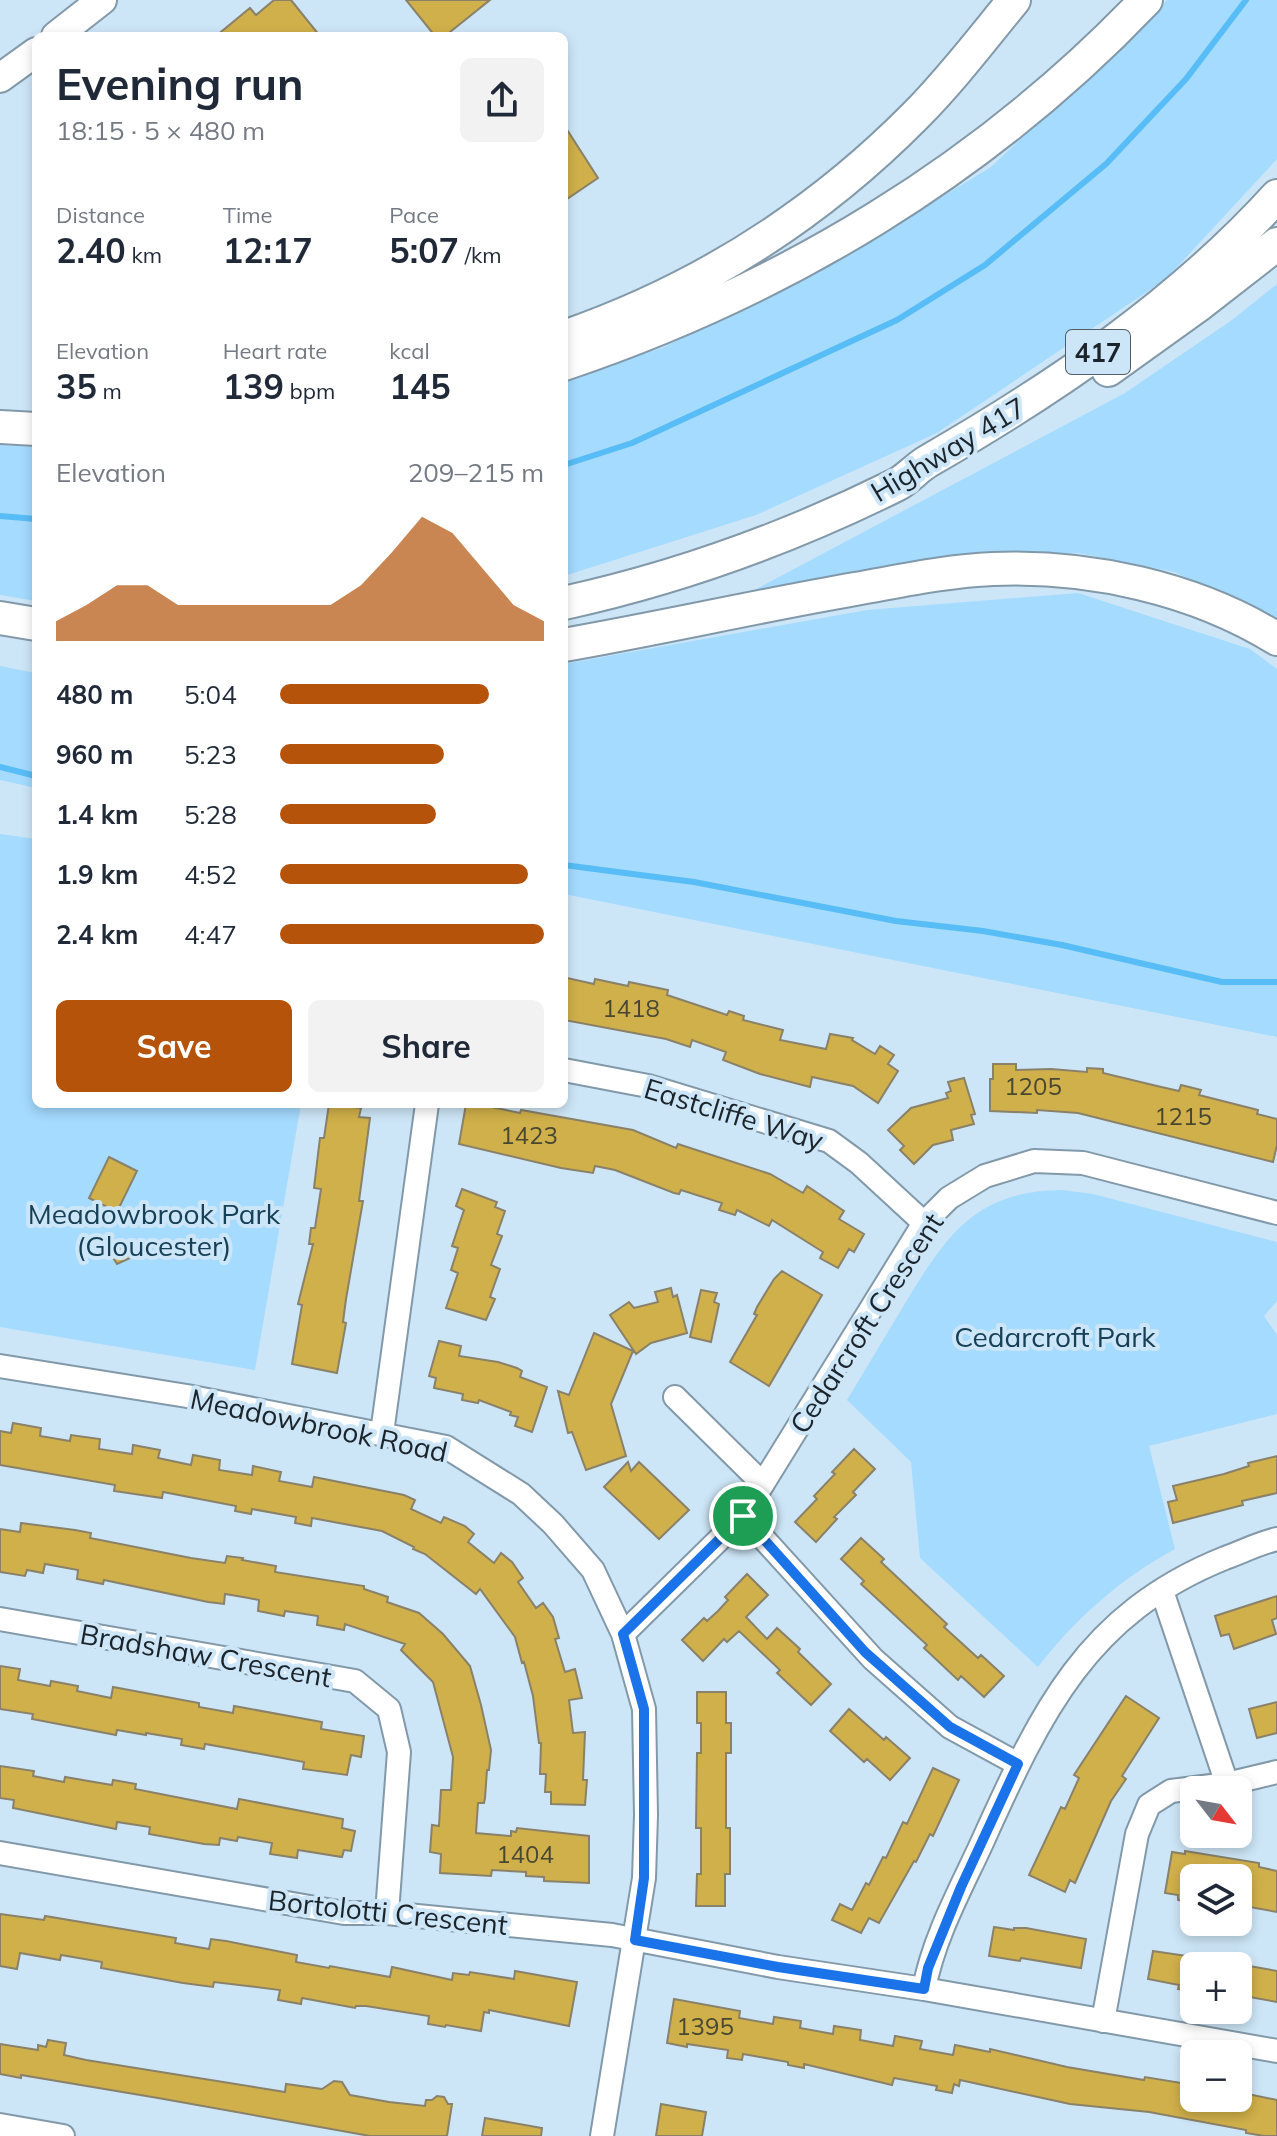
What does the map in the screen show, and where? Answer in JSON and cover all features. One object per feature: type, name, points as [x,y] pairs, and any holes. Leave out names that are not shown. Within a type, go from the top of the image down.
[{"type":"highway","points":[[568,336],[692,283],[764,241],[805,211],[915,116],[1014,0]]},
{"type":"highway","points":[[568,363],[658,329],[766,281],[907,200],[1021,115],[1094,52],[1146,0]]},
{"type":"highway","name":"Highway 417","points":[[568,602],[652,581],[719,559],[774,539],[900,484],[925,462],[1003,417],[1116,338],[1215,258],[1277,196]]},
{"type":"highway","points":[[900,484],[931,478],[1032,421],[1124,359],[1277,244]]},
{"type":"highway","points":[[0,427],[32,429]]},
{"type":"highway","points":[[568,644],[833,593],[992,569],[1041,570],[1126,580],[1206,605],[1277,639]]},
{"type":"highway","points":[[0,618],[32,623]]},
{"type":"main road","points":[[61,32],[102,0]]},
{"type":"main road","points":[[0,78],[32,55]]},
{"type":"street","name":"Eastcliffe Way","points":[[568,1071],[648,1086],[829,1141],[859,1163],[924,1223]]},
{"type":"street","points":[[382,1433],[426,1108]]},
{"type":"street","name":"Cedarcroft Crescent","points":[[623,1634],[743,1516],[924,1223],[949,1198],[985,1176],[1034,1161],[1083,1163],[1277,1213]]},
{"type":"street","name":"Meadowbrook Road","points":[[0,1366],[187,1396],[446,1447],[521,1494],[553,1524],[593,1570],[623,1634],[644,1709],[644,1878],[602,2136]]},
{"type":"street","points":[[675,1397],[763,1484]]},
{"type":"street","points":[[743,1516],[865,1652],[950,1727],[1018,1764]]},
{"type":"street","points":[[924,1989],[928,1968],[961,1887],[1018,1764],[1048,1709],[1076,1668],[1101,1638],[1162,1591],[1202,1568],[1277,1539]]},
{"type":"street","points":[[1162,1591],[1224,1776]]},
{"type":"street","name":"Bradshaw Crescent","points":[[0,1619],[355,1681],[389,1709],[399,1752],[387,1913]]},
{"type":"street","points":[[1252,1778],[1277,1772]]},
{"type":"street","points":[[1103,2021],[1137,1834],[1149,1805],[1171,1791],[1180,1790]]},
{"type":"street","name":"Bortolotti Crescent","points":[[0,1853],[344,1913],[387,1913],[635,1940]]},
{"type":"street","points":[[635,1940],[1277,2051]]},
{"type":"street","points":[[0,2125],[63,2136]]},
{"type":"green space","points":[[1167,0],[1277,0],[1277,159],[1166,279],[937,433],[756,515],[568,575],[568,378],[662,348],[826,268],[991,167]]},
{"type":"green space","points":[[1277,284],[1277,619],[1174,572],[1078,553],[979,554],[747,594],[1125,393],[1232,320]]},
{"type":"green space","points":[[0,445],[32,447],[32,600],[0,595]]},
{"type":"green space","points":[[1078,593],[1250,649],[1277,669],[1277,1037],[568,895],[568,663],[867,610]]},
{"type":"green space","points":[[0,666],[32,672],[32,787],[0,780]]},
{"type":"green space","name":"Meadowbrook Park (Gloucester)","points":[[0,834],[32,838],[32,1108],[300,1108],[255,1370],[0,1327]]},
{"type":"green space","name":"Cedarcroft Park","points":[[1062,1190],[1093,1194],[1277,1242],[1277,1301],[1264,1316],[1277,1335],[1277,1414],[1149,1446],[1175,1549],[1136,1573],[1100,1601],[1038,1667],[920,1558],[911,1462],[847,1400],[934,1258],[966,1222],[1006,1199],[1032,1192]]},
{"type":"building","points":[[274,0],[291,0],[317,32],[221,32],[250,8],[256,15]]},
{"type":"building","points":[[406,0],[490,0],[450,32],[432,32]]},
{"type":"building","points":[[568,131],[598,178],[568,198]]},
{"type":"building","points":[[568,978],[594,984],[595,979],[628,986],[629,982],[668,990],[667,995],[727,1015],[729,1011],[744,1016],[743,1020],[783,1030],[780,1040],[826,1049],[830,1034],[853,1038],[875,1054],[880,1046],[894,1055],[888,1064],[898,1071],[878,1103],[853,1086],[812,1077],[810,1087],[760,1074],[723,1060],[726,1052],[692,1040],[690,1047],[666,1039],[568,1021]]},
{"type":"building","points":[[993,1064],[1016,1064],[1016,1070],[1087,1072],[1087,1068],[1103,1069],[1103,1073],[1179,1091],[1181,1085],[1201,1090],[1199,1095],[1258,1110],[1257,1114],[1277,1119],[1277,1145],[1273,1162],[1078,1113],[990,1111]]},
{"type":"building","points":[[964,1078],[975,1114],[971,1115],[974,1124],[951,1130],[953,1140],[933,1145],[914,1164],[900,1150],[904,1146],[888,1130],[911,1108],[948,1098],[946,1093],[951,1091],[948,1082]]},
{"type":"building","points":[[328,1108],[361,1108],[359,1117],[370,1118],[359,1201],[363,1201],[337,1373],[292,1364],[302,1305],[298,1304],[313,1244],[309,1244],[311,1228],[315,1228],[321,1189],[314,1188],[320,1138],[324,1138]]},
{"type":"building","points":[[465,1108],[496,1108],[520,1113],[521,1110],[633,1130],[676,1148],[678,1144],[770,1174],[803,1193],[807,1186],[844,1211],[839,1219],[864,1234],[854,1252],[849,1249],[838,1268],[820,1258],[823,1252],[772,1220],[769,1226],[737,1210],[735,1215],[719,1210],[722,1203],[681,1190],[679,1194],[674,1193],[615,1170],[595,1166],[593,1173],[561,1168],[459,1144]]},
{"type":"building","points":[[109,1157],[137,1171],[117,1212],[89,1198]]},
{"type":"building","points":[[462,1189],[497,1202],[495,1207],[505,1211],[497,1234],[502,1236],[491,1265],[500,1269],[490,1297],[495,1299],[486,1320],[446,1308],[458,1273],[451,1270],[458,1248],[452,1246],[464,1210],[456,1206]]},
{"type":"building","points":[[115,1246],[124,1248],[130,1258],[117,1264],[112,1256]]},
{"type":"building","points":[[782,1271],[822,1295],[769,1386],[730,1362],[757,1315],[754,1314],[757,1307]]},
{"type":"building","points":[[671,1288],[673,1297],[677,1295],[687,1333],[651,1343],[636,1354],[610,1315],[629,1302],[634,1308],[658,1302],[655,1292]]},
{"type":"building","points":[[701,1290],[717,1293],[714,1302],[719,1304],[711,1342],[690,1337]]},
{"type":"building","points":[[594,1333],[633,1351],[611,1404],[626,1456],[586,1470],[572,1432],[568,1433],[558,1391],[569,1395]]},
{"type":"building","points":[[439,1341],[461,1346],[459,1356],[517,1368],[522,1371],[520,1377],[547,1387],[532,1432],[515,1426],[518,1417],[510,1415],[511,1412],[479,1400],[478,1403],[462,1400],[463,1394],[434,1388],[436,1378],[429,1376]]},
{"type":"building","points":[[13,1423],[41,1428],[40,1436],[70,1441],[71,1435],[100,1439],[99,1449],[132,1454],[133,1445],[160,1450],[158,1458],[191,1465],[193,1455],[220,1460],[219,1470],[252,1475],[253,1466],[281,1472],[279,1481],[312,1487],[314,1477],[404,1495],[415,1500],[411,1509],[441,1523],[444,1517],[465,1526],[474,1534],[468,1542],[494,1563],[501,1553],[512,1562],[523,1578],[518,1582],[536,1608],[543,1603],[553,1617],[559,1638],[555,1639],[565,1672],[575,1669],[582,1698],[569,1700],[573,1733],[585,1732],[585,1805],[551,1804],[551,1792],[545,1792],[546,1774],[540,1774],[541,1743],[524,1662],[515,1637],[480,1589],[476,1594],[425,1554],[382,1531],[312,1518],[311,1526],[295,1523],[296,1517],[252,1509],[251,1514],[235,1511],[236,1506],[163,1492],[162,1498],[114,1491],[115,1485],[0,1465],[0,1431],[11,1433]]},
{"type":"building","points":[[854,1449],[875,1469],[853,1492],[856,1495],[834,1517],[837,1519],[816,1542],[795,1522],[817,1499],[814,1496],[835,1474],[832,1472]]},
{"type":"building","points":[[1277,1456],[1277,1493],[1173,1523],[1168,1502],[1177,1500],[1173,1486],[1224,1474],[1249,1466],[1248,1463]]},
{"type":"building","points":[[628,1462],[631,1471],[639,1462],[689,1510],[659,1539],[604,1487]]},
{"type":"building","points":[[21,1523],[91,1533],[90,1538],[191,1558],[225,1563],[227,1556],[243,1558],[276,1566],[275,1572],[364,1586],[364,1589],[388,1597],[387,1602],[419,1613],[443,1634],[470,1666],[481,1705],[491,1750],[484,1803],[478,1803],[476,1833],[511,1836],[511,1831],[516,1832],[517,1828],[589,1836],[589,1883],[544,1881],[544,1877],[526,1876],[526,1872],[492,1870],[491,1876],[440,1873],[441,1854],[430,1852],[432,1825],[439,1826],[441,1790],[451,1790],[453,1757],[433,1682],[401,1650],[405,1644],[345,1624],[344,1630],[317,1625],[318,1616],[285,1611],[284,1616],[258,1611],[259,1600],[243,1597],[225,1594],[224,1604],[208,1602],[104,1580],[103,1584],[77,1579],[78,1570],[45,1564],[43,1573],[27,1570],[25,1576],[0,1572],[0,1529],[20,1532]]},
{"type":"building","points":[[861,1538],[884,1559],[881,1562],[947,1624],[944,1627],[978,1658],[981,1655],[1004,1676],[984,1697],[961,1676],[958,1680],[924,1648],[927,1645],[861,1584],[864,1581],[841,1559]]},
{"type":"building","points":[[747,1574],[768,1595],[746,1617],[767,1639],[777,1628],[831,1684],[811,1705],[739,1631],[727,1642],[724,1639],[703,1661],[682,1640],[704,1618],[707,1621],[718,1611],[728,1600],[725,1597]]},
{"type":"building","points":[[1277,1596],[1277,1618],[1272,1620],[1276,1634],[1234,1649],[1229,1634],[1221,1636],[1215,1616]]},
{"type":"building","points":[[0,1666],[20,1669],[18,1680],[50,1686],[51,1681],[78,1686],[77,1691],[111,1698],[113,1687],[199,1703],[199,1707],[233,1713],[234,1706],[322,1722],[321,1729],[364,1736],[361,1757],[351,1755],[347,1775],[303,1769],[304,1762],[244,1751],[205,1744],[204,1749],[181,1745],[182,1739],[117,1730],[116,1735],[32,1719],[33,1714],[0,1709]]},
{"type":"building","points":[[697,1692],[726,1692],[726,1723],[731,1723],[731,1753],[726,1753],[726,1828],[730,1828],[730,1874],[725,1874],[725,1906],[696,1906],[697,1874],[701,1874],[701,1828],[696,1828],[697,1753],[701,1753]]},
{"type":"building","points":[[1126,1696],[1159,1718],[1122,1776],[1126,1779],[1111,1801],[1075,1883],[1070,1880],[1065,1892],[1029,1875],[1061,1807],[1065,1809],[1079,1778],[1074,1775]]},
{"type":"building","points":[[1277,1702],[1277,1733],[1257,1738],[1249,1709]]},
{"type":"building","points":[[849,1709],[910,1758],[890,1780],[867,1759],[864,1762],[830,1731]]},
{"type":"building","points":[[0,1766],[34,1771],[33,1776],[64,1782],[65,1777],[112,1785],[113,1780],[136,1784],[135,1789],[237,1809],[239,1799],[343,1819],[342,1828],[355,1831],[351,1851],[344,1850],[342,1857],[298,1850],[297,1858],[270,1854],[272,1843],[238,1837],[237,1841],[220,1838],[219,1845],[204,1844],[149,1834],[150,1827],[117,1822],[116,1829],[13,1808],[14,1800],[0,1798]]},
{"type":"building","points":[[933,1768],[959,1780],[933,1836],[930,1834],[879,1923],[869,1918],[861,1933],[832,1920],[840,1904],[852,1910],[866,1883],[869,1885],[903,1822],[907,1824]]},
{"type":"building","points":[[1185,1851],[1259,1863],[1259,1867],[1277,1871],[1277,1912],[1252,1908],[1252,1864],[1180,1864],[1180,1900],[1178,1895],[1165,1893],[1172,1852],[1185,1854]]},
{"type":"building","points":[[0,1914],[44,1920],[45,1916],[176,1938],[175,1943],[209,1949],[211,1939],[226,1941],[297,1955],[296,1962],[390,1977],[392,1967],[452,1980],[453,1973],[469,1975],[470,1972],[514,1979],[515,1971],[577,1982],[569,2026],[489,2010],[489,2013],[484,2012],[481,2031],[445,2027],[428,2024],[429,2016],[366,2006],[355,2008],[302,1998],[301,2004],[278,2000],[280,1990],[214,1982],[213,1987],[183,1983],[101,1968],[102,1962],[61,1955],[60,1960],[20,1953],[17,1969],[0,1966]]},
{"type":"building","points":[[994,1927],[1026,1928],[1086,1939],[1081,1968],[989,1956]]},
{"type":"building","points":[[1153,1951],[1180,1955],[1180,1989],[1179,1985],[1148,1979]]},
{"type":"building","points":[[1252,1967],[1277,1971],[1277,2002],[1252,1998]]},
{"type":"building","points":[[674,1999],[740,2011],[739,2018],[773,2024],[774,2017],[801,2021],[800,2028],[833,2034],[834,2026],[861,2030],[860,2040],[893,2046],[895,2036],[922,2041],[920,2049],[953,2055],[955,2045],[990,2052],[990,2049],[1067,2067],[1180,2083],[1180,2112],[1252,2112],[1252,2095],[1277,2100],[1277,2136],[1246,2133],[1246,2130],[1149,2112],[1070,2104],[960,2080],[959,2086],[954,2084],[952,2093],[936,2090],[937,2086],[894,2078],[892,2085],[804,2064],[804,2068],[743,2054],[742,2060],[727,2058],[728,2050],[667,2043]]},
{"type":"building","points":[[48,2040],[66,2043],[64,2055],[86,2060],[285,2092],[286,2084],[322,2089],[334,2081],[342,2082],[350,2095],[389,2102],[425,2106],[426,2100],[444,2097],[448,2104],[452,2104],[447,2136],[370,2136],[21,2075],[21,2078],[0,2074],[0,2044],[38,2050],[38,2045],[46,2047]]},
{"type":"building","points":[[661,2104],[706,2112],[702,2136],[656,2136]]},
{"type":"building","points":[[485,2118],[542,2128],[541,2136],[482,2136]]},
{"type":"waterway","points":[[568,464],[632,443],[897,320],[985,265],[1106,164],[1186,79],[1246,0]]},
{"type":"waterway","points":[[0,516],[32,519]]},
{"type":"waterway","points":[[0,767],[32,775]]},
{"type":"waterway","points":[[568,866],[694,882],[896,921],[983,931],[1062,945],[1222,982],[1277,982]]},
{"type":"route","points":[[743,1516],[865,1652],[950,1727],[1018,1764],[961,1887],[928,1968],[924,1989],[778,1967],[635,1940],[644,1878],[644,1709],[623,1634],[743,1516]]}]
